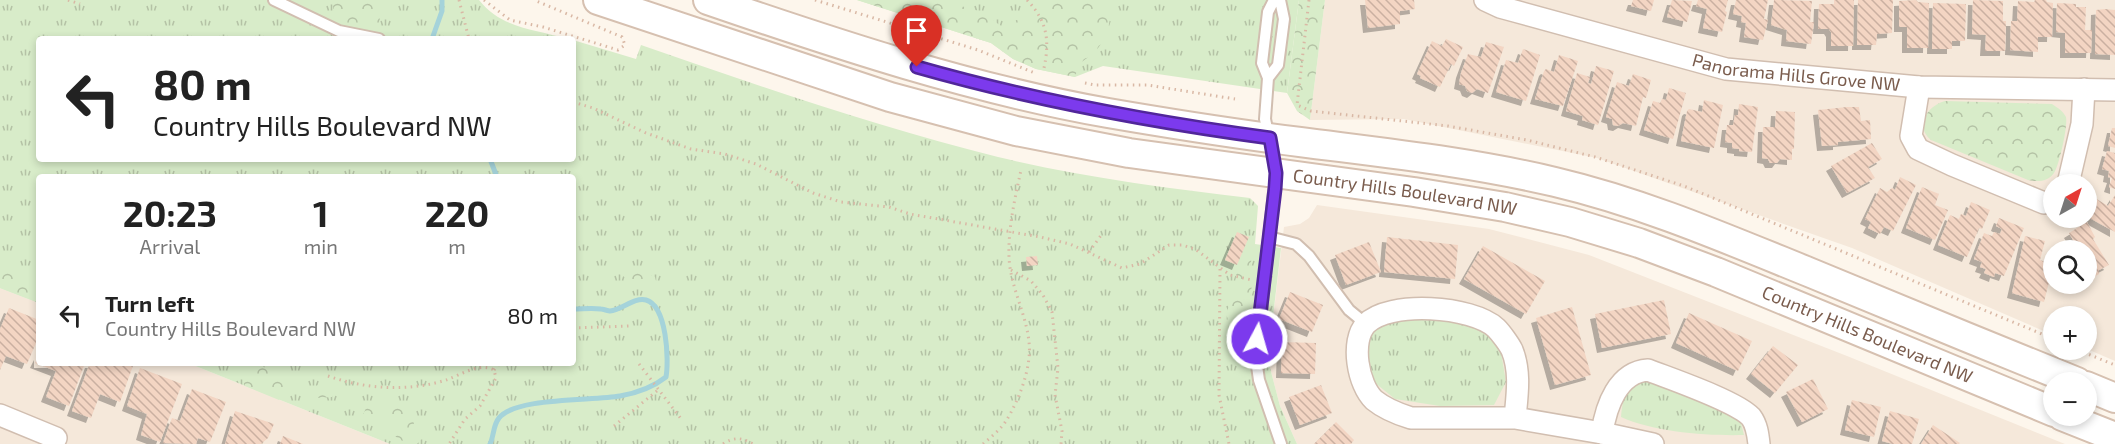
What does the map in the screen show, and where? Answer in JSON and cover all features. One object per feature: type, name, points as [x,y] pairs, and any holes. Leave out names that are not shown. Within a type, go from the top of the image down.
[{"type":"main road","name":"Country Hills Boulevard NW","points":[[598,0],[890,97],[1016,131],[1129,153],[1414,192],[1505,207],[1570,222],[1630,240],[1716,272],[2043,407]]},
{"type":"main road","name":"Country Hills Boulevard NW","points":[[708,0],[896,62],[979,85],[1103,112],[1270,138],[1444,160],[1559,183],[1638,205],[1720,235],[2053,372]]},
{"type":"main road","points":[[2097,391],[2115,398]]},
{"type":"main road","points":[[2087,426],[2115,437]]},
{"type":"street","name":"Panorama Hills Grove NW","points":[[1485,0],[1500,7],[1726,69],[1919,87],[2115,90]]},
{"type":"street","points":[[1919,87],[1911,136],[1918,149],[2043,203]]},
{"type":"street","points":[[2070,174],[2082,124],[2084,89]]},
{"type":"street","points":[[1515,418],[1518,374],[1512,350],[1496,328],[1475,317],[1432,309],[1393,310],[1366,324],[1356,343],[1358,361],[1363,380],[1373,399],[1387,408],[1411,418],[1515,418],[1653,444]]},
{"type":"street","points":[[1602,433],[1605,416],[1626,377],[1636,370],[1648,370],[1735,406],[1751,417],[1757,427],[1760,444]]},
{"type":"street","points":[[0,415],[61,442]]},
{"type":"lane","points":[[274,0],[339,31],[364,36]]},
{"type":"lane","points":[[1274,0],[1268,12],[1262,63],[1268,78],[1265,119],[1276,173],[1256,359],[1259,380],[1281,444]]},
{"type":"lane","points":[[1268,78],[1278,65],[1284,19],[1280,0]]},
{"type":"lane","points":[[1269,237],[1296,244],[1303,250],[1349,310],[1366,324]]},
{"type":"path","points":[[68,0],[80,4]]},
{"type":"path","points":[[459,0],[468,36]]},
{"type":"path","points":[[484,0],[510,20],[572,36]]},
{"type":"path","points":[[534,0],[622,38],[625,45],[618,50],[576,37]]},
{"type":"path","points":[[814,0],[978,50],[1041,75]]},
{"type":"path","points":[[1027,0],[1040,13],[1046,35],[1048,49],[1044,68]]},
{"type":"path","points":[[1297,105],[1309,0]]},
{"type":"path","points":[[1084,83],[1147,85],[1234,99]]},
{"type":"path","points":[[576,103],[593,108],[646,133],[691,149],[725,154],[756,164],[813,193],[842,202],[889,207],[910,214],[1070,244],[1122,268],[1140,264],[1169,245],[1182,245],[1195,249],[1230,275],[1246,280],[1263,281]]},
{"type":"path","points":[[983,444],[1005,422],[1028,364],[1029,341],[1009,256],[1013,210],[1021,170]]},
{"type":"path","points":[[1089,252],[1102,234]]},
{"type":"path","points":[[1220,268],[1219,395],[1229,444]]},
{"type":"path","points":[[1011,270],[1031,281],[1043,295],[1052,312],[1058,368],[1055,395],[1062,431],[1060,444]]},
{"type":"path","points":[[576,328],[629,326]]},
{"type":"path","points":[[2097,358],[2115,365]]},
{"type":"path","points":[[639,364],[682,420]]},
{"type":"path","points":[[494,370],[497,366]]},
{"type":"path","points":[[328,376],[353,385],[385,388],[445,381],[478,368],[488,367],[494,370],[496,378],[490,392],[480,406],[456,429],[449,444]]},
{"type":"path","points":[[614,426],[658,390]]},
{"type":"path","points":[[723,444],[732,438],[741,438],[753,444]]},
{"type":"shaded area","points":[[1325,0],[2115,0],[2115,361],[2097,353],[2097,306],[2043,306],[2043,331],[1852,248],[1597,158],[1404,119],[1310,120]]},
{"type":"shaded area","points":[[1317,205],[1489,229],[1589,255],[2065,444],[1297,444],[1280,406],[1268,360],[1284,227],[1300,224],[1309,218]]},
{"type":"shaded area","points":[[0,288],[36,302],[36,366],[195,366],[390,444],[0,444]]},
{"type":"green space","points":[[0,0],[479,0],[498,17],[520,27],[556,36],[36,36],[36,162],[576,162],[576,41],[636,59],[641,45],[863,119],[998,157],[1092,176],[1250,198],[1258,206],[1255,244],[1281,248],[1268,360],[1280,406],[1297,444],[390,444],[195,366],[576,366],[576,174],[36,174],[36,302],[0,288]]},
{"type":"green space","points":[[332,0],[376,0],[381,26],[373,32],[340,26]]},
{"type":"green space","points":[[857,0],[1299,0],[1287,93],[1103,66],[1075,77],[1036,69],[1013,59],[991,43]]},
{"type":"green space","points":[[857,0],[950,0],[954,4],[982,12],[1001,26],[1003,32],[1009,23],[1035,13],[1045,0],[1113,0],[1107,36],[1095,52],[1079,64],[1075,77],[1036,69],[1013,59],[991,43]]},
{"type":"green space","points":[[1299,0],[1325,0],[1310,120],[1297,111],[1287,93]]},
{"type":"green space","points":[[1945,101],[2052,104],[2066,117],[2061,155],[2054,173],[2043,174],[2042,181],[2028,180],[1931,140],[1923,129],[1923,123],[1928,112]]},
{"type":"green space","points":[[1246,249],[1252,255],[1250,269],[1252,284],[1245,339],[1235,342],[1226,335],[1227,311],[1233,296],[1238,264]]},
{"type":"green space","points":[[0,268],[21,270],[36,282],[36,302],[0,288]]},
{"type":"green space","points":[[627,268],[655,277],[657,285],[637,283],[620,274],[620,269]]},
{"type":"green space","points":[[1390,319],[1456,319],[1482,326],[1501,352],[1506,382],[1494,405],[1440,406],[1395,399],[1374,382],[1367,355],[1370,332]]},
{"type":"green space","points":[[238,366],[263,366],[289,381],[291,387],[279,400],[245,386]]},
{"type":"green space","points":[[1642,381],[1681,390],[1719,408],[1741,423],[1744,435],[1714,435],[1665,430],[1621,417],[1628,391]]},
{"type":"green space","points":[[318,385],[331,387],[335,392],[332,397],[316,398],[311,395],[312,390]]},
{"type":"green space","points":[[388,401],[406,404],[413,410],[414,426],[421,439],[417,444],[404,441],[396,436],[391,429],[388,417],[382,416],[371,422],[363,415],[366,408],[379,406]]},
{"type":"building","points":[[1365,0],[1414,0],[1415,9],[1400,11],[1400,24],[1368,28]]},
{"type":"building","points":[[1633,0],[1654,0],[1651,11],[1631,6]]},
{"type":"building","points":[[1672,0],[1692,1],[1687,22],[1667,17]]},
{"type":"building","points":[[1698,0],[1728,0],[1722,32],[1703,28],[1707,9],[1696,6]]},
{"type":"building","points":[[1736,0],[1768,0],[1764,19],[1768,20],[1763,40],[1744,37],[1746,23],[1741,22],[1742,16],[1733,14]]},
{"type":"building","points":[[1774,0],[1812,1],[1810,22],[1814,22],[1811,44],[1786,41],[1787,30],[1771,25]]},
{"type":"building","points":[[1834,0],[1854,0],[1853,46],[1831,46],[1829,29],[1818,29],[1819,4],[1834,4]]},
{"type":"building","points":[[1858,0],[1893,0],[1892,33],[1877,34],[1876,45],[1857,45]]},
{"type":"building","points":[[1916,0],[1929,3],[1928,48],[1907,48],[1907,27],[1899,27],[1899,1]]},
{"type":"building","points":[[1973,0],[2003,1],[2003,21],[2006,21],[2005,51],[1985,51],[1986,35],[1972,34]]},
{"type":"building","points":[[2035,0],[2046,0],[2053,3],[2052,37],[2038,37],[2038,52],[2010,50],[2011,21],[2017,21],[2018,1],[2034,2]]},
{"type":"building","points":[[1933,3],[1966,4],[1965,41],[1952,41],[1952,49],[1932,49]]},
{"type":"building","points":[[2057,3],[2086,7],[2085,30],[2092,30],[2091,53],[2065,53],[2065,33],[2056,32]]},
{"type":"building","points":[[2096,10],[2115,10],[2115,55],[2095,54]]},
{"type":"building","points":[[1446,39],[1463,47],[1454,66],[1451,64],[1440,87],[1420,78],[1421,76],[1417,74],[1432,41],[1442,46]]},
{"type":"building","points":[[1486,42],[1504,47],[1488,93],[1477,89],[1472,93],[1459,84],[1461,73],[1468,54],[1481,57]]},
{"type":"building","points":[[1523,49],[1540,55],[1526,101],[1496,92],[1506,60],[1518,63]]},
{"type":"building","points":[[1559,55],[1578,61],[1563,106],[1535,99],[1544,71],[1546,69],[1554,72]]},
{"type":"building","points":[[1596,66],[1614,71],[1598,125],[1582,120],[1583,116],[1566,111],[1577,73],[1590,77],[1588,83],[1591,84]]},
{"type":"building","points":[[1633,74],[1651,80],[1646,98],[1643,97],[1636,126],[1623,123],[1618,126],[1613,125],[1612,119],[1606,117],[1617,82],[1629,86]]},
{"type":"building","points":[[1669,88],[1686,93],[1673,139],[1644,130],[1653,101],[1660,103],[1662,99],[1666,100]]},
{"type":"building","points":[[1704,100],[1723,105],[1714,148],[1681,141],[1687,111],[1689,109],[1702,112]]},
{"type":"building","points":[[1739,104],[1758,107],[1752,152],[1739,151],[1739,149],[1732,148],[1732,143],[1725,142],[1727,125],[1733,125],[1735,115],[1738,115]]},
{"type":"building","points":[[1859,107],[1861,121],[1870,120],[1871,139],[1822,146],[1818,110]]},
{"type":"building","points":[[1776,111],[1795,112],[1794,149],[1792,149],[1792,160],[1780,159],[1777,163],[1770,163],[1768,159],[1762,158],[1763,127],[1775,127]]},
{"type":"building","points":[[2112,128],[2115,128],[2115,148],[2108,146]]},
{"type":"building","points":[[1872,143],[1882,159],[1868,167],[1875,178],[1847,193],[1831,166]]},
{"type":"building","points":[[2107,151],[2115,153],[2115,189],[2109,187],[2112,178],[2108,177],[2109,171],[2102,169]]},
{"type":"building","points":[[1900,177],[1916,185],[1893,231],[1884,227],[1880,234],[1868,228],[1871,222],[1865,219],[1880,188],[1887,192],[1892,188],[1895,190]]},
{"type":"building","points":[[1922,187],[1939,194],[1935,205],[1948,210],[1935,240],[1906,228]]},
{"type":"building","points":[[2115,195],[2115,232],[2097,222],[2097,199],[2108,206]]},
{"type":"building","points":[[1971,202],[1990,210],[1982,229],[1979,228],[1967,257],[1938,245],[1950,215],[1959,219],[1961,214],[1966,216]]},
{"type":"building","points":[[1999,218],[2024,228],[2004,276],[1995,273],[1994,277],[1984,273],[1986,269],[1980,267],[1982,262],[1974,259],[1984,233],[1992,236],[1994,232],[2000,234],[2002,229],[1996,226]]},
{"type":"building","points":[[2077,228],[2090,228],[2095,237],[2094,240],[2073,240],[2069,233]]},
{"type":"building","points":[[1237,232],[1249,237],[1237,265],[1225,260]]},
{"type":"building","points":[[2025,236],[2043,240],[2040,260],[2043,261],[2043,294],[2046,294],[2044,302],[2012,293]]},
{"type":"building","points":[[1387,237],[1458,245],[1455,279],[1384,272]]},
{"type":"building","points":[[1369,242],[1381,272],[1346,285],[1335,255]]},
{"type":"building","points":[[1483,246],[1545,281],[1526,314],[1464,279]]},
{"type":"building","points":[[2097,246],[2109,265],[2099,270],[2097,275]]},
{"type":"building","points":[[1037,256],[1038,265],[1027,266],[1026,257]]},
{"type":"building","points":[[1290,292],[1323,305],[1312,332],[1279,319]]},
{"type":"building","points":[[1664,300],[1671,334],[1602,348],[1595,314]]},
{"type":"building","points":[[1572,307],[1591,375],[1555,385],[1536,318]]},
{"type":"building","points":[[9,308],[36,319],[36,343],[27,364],[6,356],[0,370],[0,329]]},
{"type":"building","points":[[1689,313],[1752,341],[1738,371],[1676,343]]},
{"type":"building","points":[[1282,342],[1316,343],[1315,374],[1281,373]]},
{"type":"building","points":[[1773,346],[1798,365],[1775,393],[1751,374]]},
{"type":"building","points":[[43,366],[84,366],[69,406],[46,397],[56,371]]},
{"type":"building","points":[[89,366],[133,366],[120,402],[100,394],[91,418],[72,411]]},
{"type":"building","points":[[140,368],[182,384],[160,442],[141,435],[147,414],[127,406]]},
{"type":"building","points":[[1813,379],[1828,409],[1802,422],[1786,392]]},
{"type":"building","points":[[1321,385],[1332,413],[1300,425],[1289,397]]},
{"type":"building","points":[[192,389],[226,402],[210,442],[198,438],[196,444],[163,443],[172,418],[180,421]]},
{"type":"building","points":[[1852,400],[1881,407],[1874,437],[1845,430]]},
{"type":"building","points":[[235,411],[274,424],[268,438],[261,444],[225,444]]},
{"type":"building","points":[[1890,411],[1919,419],[1912,444],[1893,444],[1882,441]]},
{"type":"building","points":[[1336,422],[1354,440],[1351,444],[1314,444]]},
{"type":"building","points":[[1933,425],[1960,443],[1921,444]]},
{"type":"building","points":[[283,436],[303,444],[280,444]]},
{"type":"waterway","points":[[433,36],[442,11],[442,0]]},
{"type":"waterway","points":[[491,162],[496,174]]},
{"type":"waterway","points":[[490,444],[499,418],[508,411],[521,406],[626,395],[650,387],[666,377],[665,334],[653,304],[642,300],[610,311],[576,309]]},
{"type":"route","points":[[917,67],[979,85],[1103,112],[1270,138],[1276,173],[1275,189],[1257,339]]}]
